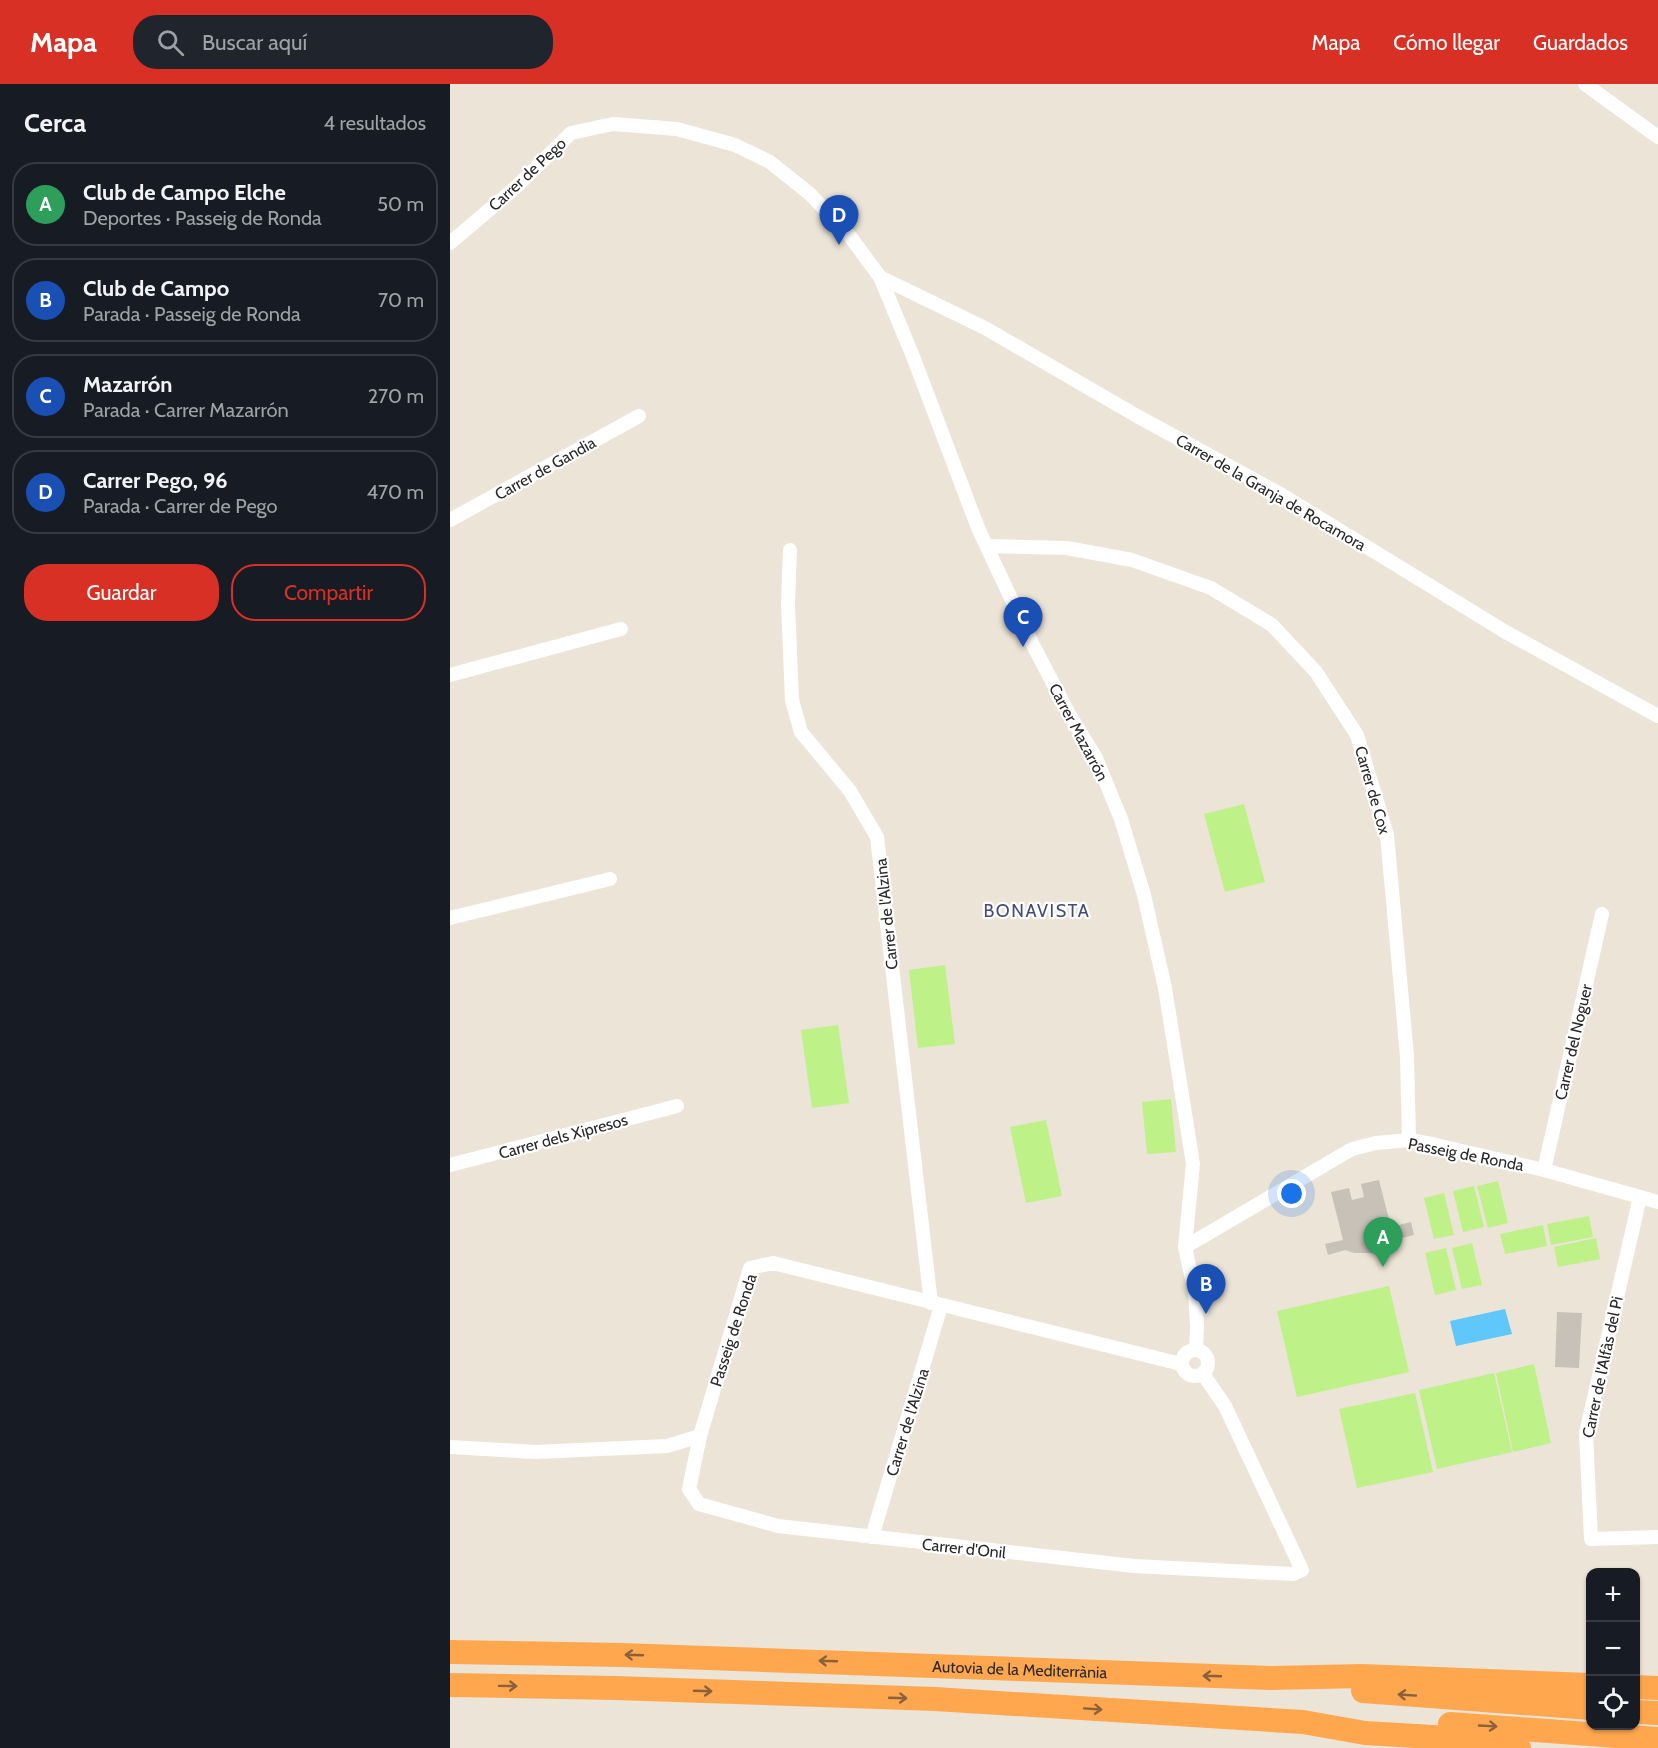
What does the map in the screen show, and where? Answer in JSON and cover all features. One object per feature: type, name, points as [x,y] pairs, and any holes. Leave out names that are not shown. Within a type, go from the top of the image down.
[{"type":"highway","name":"Autovia de la Mediterrània","points":[[450,1652],[668,1656],[1271,1678],[1362,1676],[1586,1685]]},
{"type":"highway","points":[[1271,1678],[1368,1692],[1586,1708]]},
{"type":"highway","name":"Autovia de la Mediterrània","points":[[450,1685],[935,1699],[1303,1722],[1365,1732],[1433,1737],[1519,1748]]},
{"type":"highway","points":[[1640,1687],[1658,1689]]},
{"type":"highway","points":[[1640,1712],[1658,1713]]},
{"type":"highway","points":[[1303,1722],[1365,1719],[1658,1739]]},
{"type":"street","points":[[1585,84],[1658,137]]},
{"type":"street","name":"Carrer de Pego","points":[[450,243],[515,188],[571,133],[613,123],[677,129],[735,145],[770,162],[810,194],[849,235],[880,276]]},
{"type":"street","name":"Carrer Mazarrón","points":[[880,276],[978,528],[1033,645],[1069,714],[1096,758],[1121,819],[1144,895],[1165,988],[1193,1164],[1185,1247]]},
{"type":"street","name":"Carrer de la Granja de Rocamora","points":[[880,276],[986,328],[1137,416],[1282,495],[1504,631],[1658,716]]},
{"type":"street","name":"Carrer de Gandia","points":[[450,520],[639,416]]},
{"type":"street","name":"Carrer de Cox","points":[[987,546],[1067,548],[1132,560],[1211,588],[1272,625],[1316,672],[1357,735],[1388,835],[1407,1056],[1409,1140]]},
{"type":"street","name":"Carrer de l'Alzina","points":[[790,550],[788,604],[792,700],[801,732],[850,791],[877,837],[936,1304],[872,1538]]},
{"type":"street","points":[[450,675],[621,629]]},
{"type":"street","points":[[450,918],[610,879]]},
{"type":"street","name":"Carrer del Noguer","points":[[1544,1170],[1602,914]]},
{"type":"street","name":"Carrer dels Xipresos","points":[[450,1165],[677,1106]]},
{"type":"street","name":"Passeig de Ronda","points":[[1185,1247],[1352,1149],[1376,1143],[1409,1140],[1544,1170],[1658,1202]]},
{"type":"street","name":"Carrer de l'Alfàs del Pi","points":[[1640,1197],[1586,1433],[1591,1539],[1658,1537]]},
{"type":"street","points":[[1185,1247],[1195,1293],[1196,1350]]},
{"type":"street","name":"Passeig de Ronda","points":[[700,1436],[750,1268],[773,1263],[1181,1364]]},
{"type":"street","points":[[1196,1350],[1205,1354],[1209,1362],[1206,1371],[1198,1377],[1185,1373],[1181,1364],[1187,1352],[1196,1350]]},
{"type":"street","name":"Carrer d'Onil","points":[[700,1436],[689,1489],[699,1503],[778,1526],[1134,1566],[1293,1574],[1302,1570],[1225,1406],[1203,1374]]},
{"type":"street","points":[[450,1447],[536,1452],[667,1446],[700,1436]]},
{"type":"green space","points":[[1244,804],[1265,882],[1225,892],[1204,814]]},
{"type":"green space","points":[[945,965],[955,1044],[918,1048],[909,970]]},
{"type":"green space","points":[[838,1025],[849,1103],[812,1108],[801,1030]]},
{"type":"green space","points":[[1171,1099],[1176,1152],[1147,1154],[1142,1102]]},
{"type":"green space","points":[[1046,1120],[1062,1196],[1026,1203],[1010,1127]]},
{"type":"green space","points":[[1498,1181],[1508,1223],[1488,1228],[1477,1186]]},
{"type":"green space","points":[[1474,1186],[1484,1227],[1463,1232],[1453,1191]]},
{"type":"green space","points":[[1444,1193],[1454,1235],[1434,1239],[1424,1198]]},
{"type":"green space","points":[[1589,1216],[1593,1237],[1551,1245],[1547,1224]]},
{"type":"green space","points":[[1543,1225],[1547,1246],[1505,1254],[1500,1234]]},
{"type":"green space","points":[[1596,1238],[1600,1259],[1558,1267],[1554,1247]]},
{"type":"green space","points":[[1472,1243],[1482,1285],[1462,1289],[1452,1248]]},
{"type":"green space","points":[[1446,1248],[1456,1290],[1435,1295],[1425,1253]]},
{"type":"green space","points":[[1389,1286],[1409,1372],[1297,1397],[1277,1311]]},
{"type":"green space","points":[[1534,1364],[1551,1443],[1513,1452],[1496,1373]]},
{"type":"green space","points":[[1494,1373],[1512,1452],[1437,1469],[1419,1390]]},
{"type":"green space","points":[[1415,1393],[1433,1472],[1357,1488],[1339,1409]]},
{"type":"water","points":[[1505,1309],[1512,1334],[1456,1346],[1450,1321]]},
{"type":"building","points":[[1379,1180],[1391,1227],[1411,1222],[1414,1235],[1386,1242],[1373,1253],[1354,1253],[1345,1250],[1328,1255],[1325,1244],[1343,1240],[1331,1192],[1349,1188],[1352,1200],[1364,1197],[1361,1184]]},
{"type":"building","points":[[1557,1312],[1582,1313],[1579,1368],[1555,1367]]},
{"type":"place","name":"Carrer Pego, 96","points":[[839,245]]},
{"type":"place","name":"Mazarrón","points":[[1023,647]]},
{"type":"place","name":"Club de Campo Elche","points":[[1383,1267]]},
{"type":"place","name":"Club de Campo","points":[[1206,1314]]},
{"type":"district","name":"BONAVISTA","points":[[1037,911]]}]
